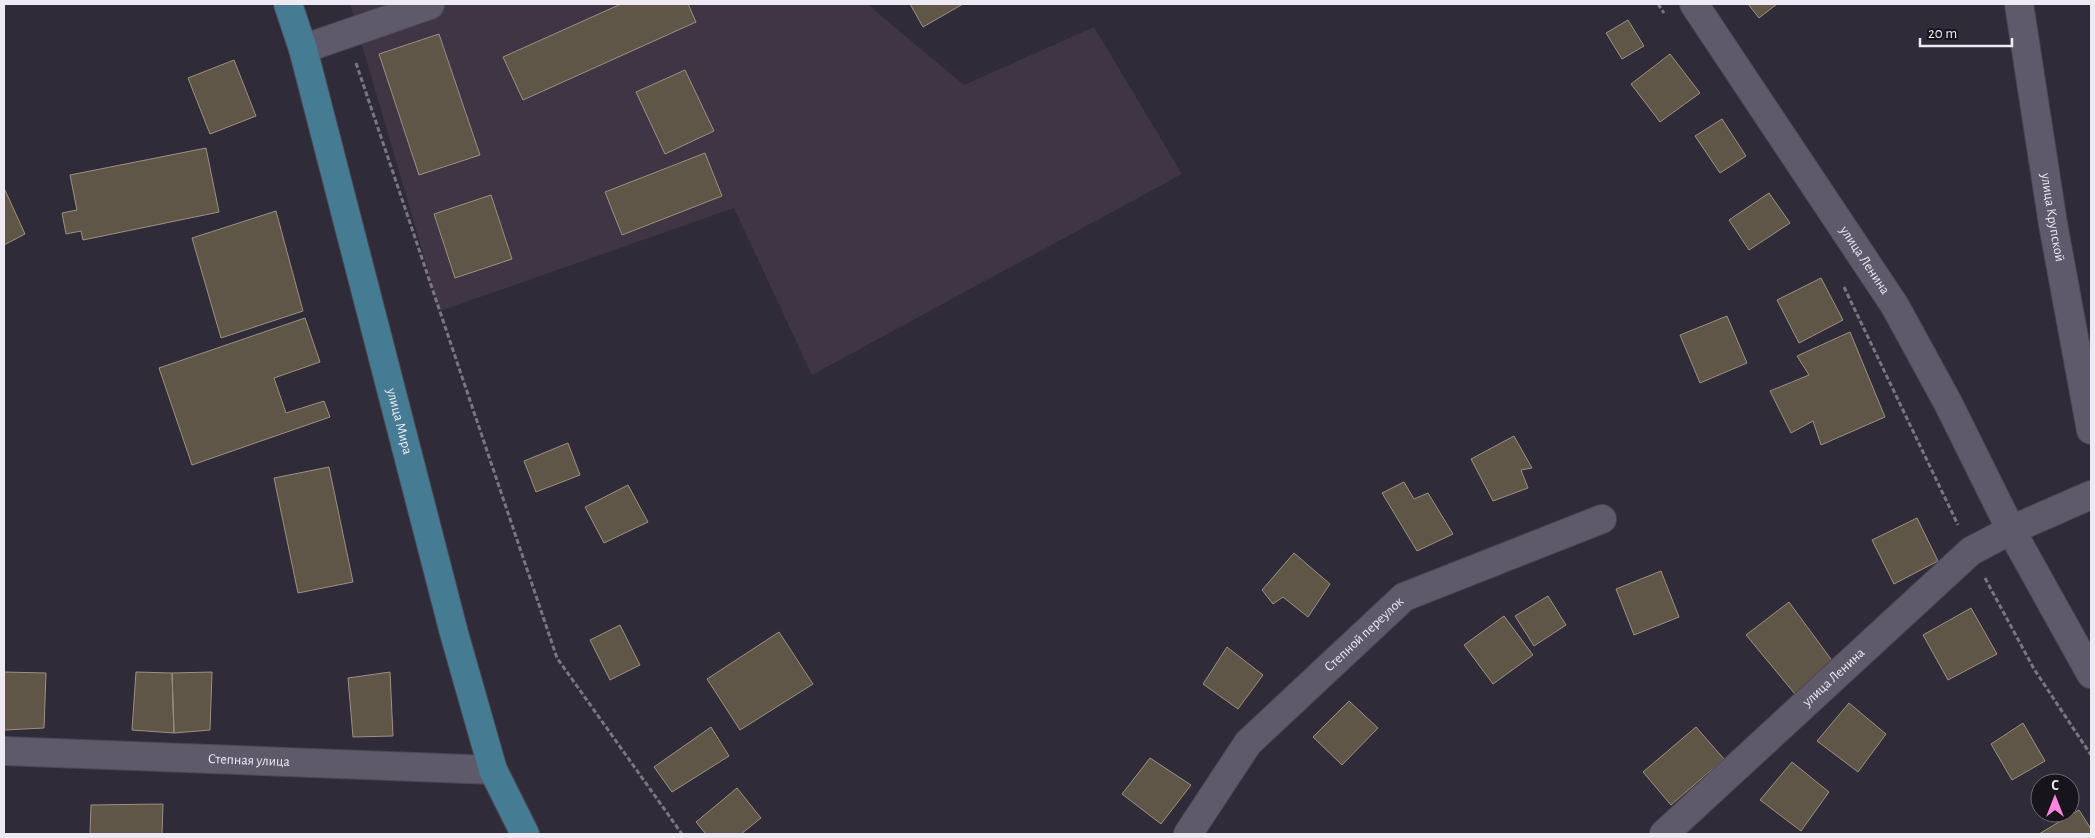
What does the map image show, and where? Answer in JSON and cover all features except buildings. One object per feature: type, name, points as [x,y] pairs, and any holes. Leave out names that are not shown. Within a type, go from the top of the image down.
[{"type":"main road","name":"улица Мира","points":[[288,4],[303,49],[454,633],[493,770],[525,834]]},
{"type":"street","name":"улица Ленина","points":[[1694,4],[1894,306],[1948,403],[2011,530],[2091,674]]},
{"type":"street","name":"улица Крупской","points":[[2019,4],[2053,224],[2091,430]]},
{"type":"street","points":[[303,49],[430,5]]},
{"type":"street","points":[[2011,530],[2091,494]]},
{"type":"street","name":"Степной переулок","points":[[1188,834],[1248,743],[1404,597],[1602,519]]},
{"type":"street","name":"улица Ленина","points":[[1664,834],[1971,551],[2011,530]]},
{"type":"street","name":"Степная улица","points":[[4,751],[493,770]]},
{"type":"path","points":[[1658,4],[1670,20]]},
{"type":"path","points":[[346,34],[557,658],[682,834]]},
{"type":"path","points":[[1840,281],[1971,551],[2034,669],[2091,755]]},
{"type":"shaded area","points":[[350,4],[867,4],[964,85],[1094,27],[1182,174],[812,375],[734,208],[440,311]]}]
